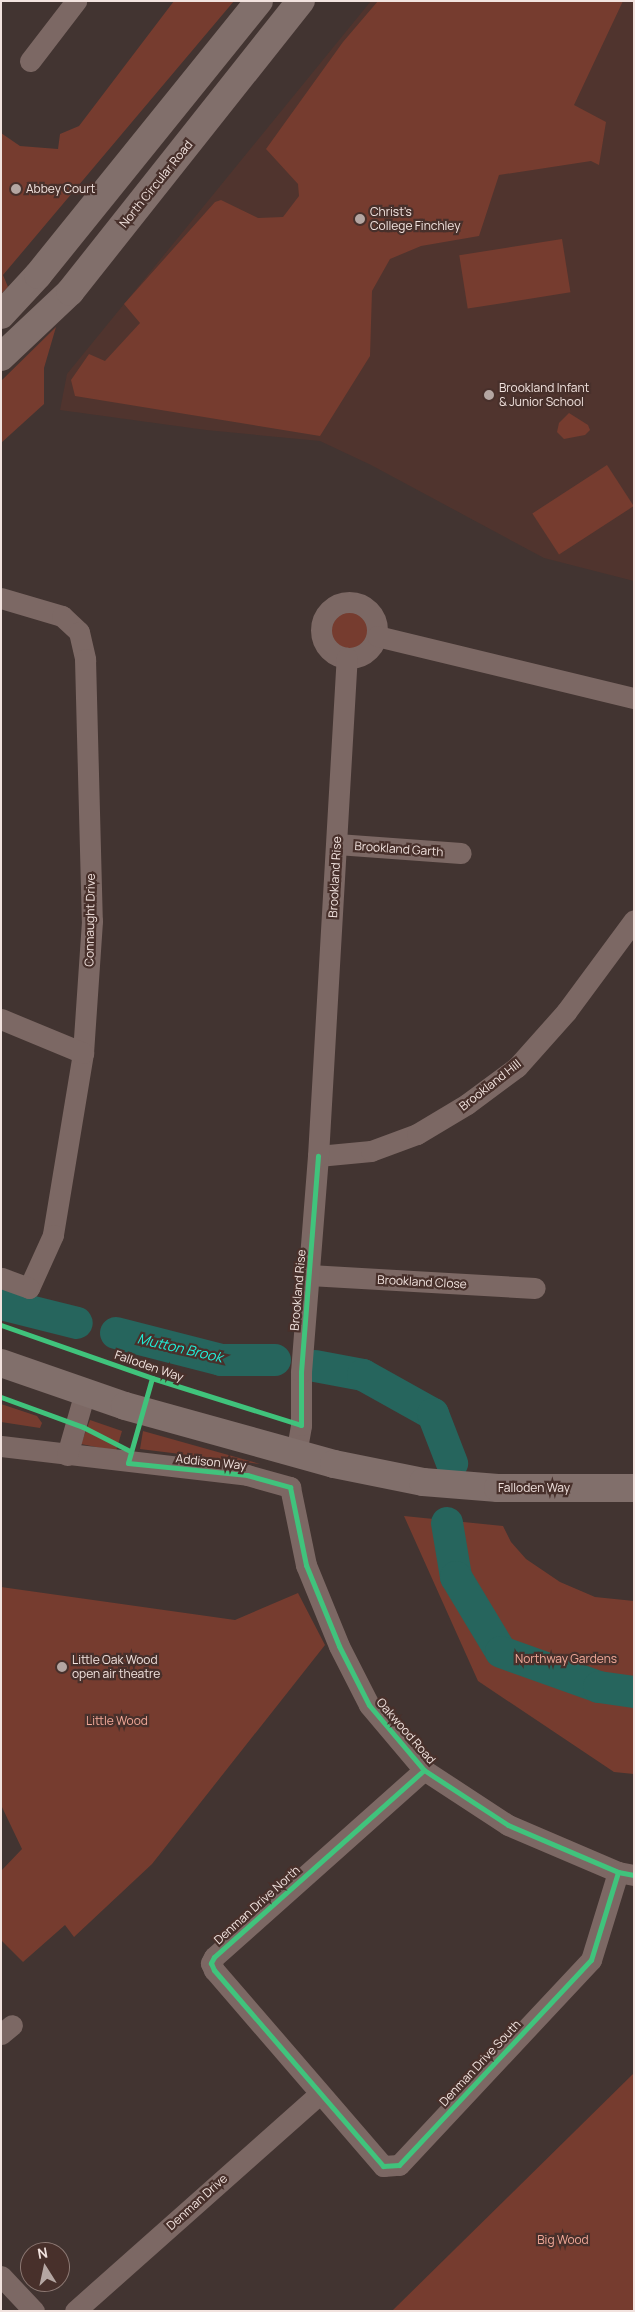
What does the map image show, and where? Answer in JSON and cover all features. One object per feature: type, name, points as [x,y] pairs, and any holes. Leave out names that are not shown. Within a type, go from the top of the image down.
[{"type":"highway","points":[[1,315],[38,275],[259,1]]},
{"type":"highway","name":"North Circular Road","points":[[1,357],[70,292],[301,1]]},
{"type":"highway","name":"Falloden Way","points":[[1,1363],[85,1392],[296,1454],[423,1482],[498,1488],[634,1488]]},
{"type":"street","points":[[30,61],[76,1]]},
{"type":"street","name":"Connaught Drive","points":[[1,598],[62,616],[79,632],[85,659],[92,921],[82,1052],[53,1235],[29,1288],[1,1278]]},
{"type":"street","points":[[348,602],[364,606],[375,619],[376,636],[369,650],[347,658],[332,652],[322,638],[322,622],[332,607],[348,602]]},
{"type":"street","points":[[376,636],[634,698]]},
{"type":"street","name":"Brookland Rise","points":[[296,1454],[301,1425],[302,1372],[318,1156],[347,658]]},
{"type":"street","name":"Brookland Garth","points":[[337,844],[462,853]]},
{"type":"street","name":"Brookland Hill","points":[[318,1156],[371,1151],[417,1134],[467,1104],[516,1067],[566,1012],[634,920]]},
{"type":"street","points":[[1,1019],[82,1052]]},
{"type":"street","name":"Brookland Close","points":[[309,1275],[535,1288]]},
{"type":"street","points":[[67,1455],[85,1392]]},
{"type":"street","name":"Addison Way","points":[[1,1446],[247,1475],[275,1480],[290,1487]]},
{"type":"street","name":"Oakwood Road","points":[[290,1487],[306,1565],[339,1646],[369,1705],[424,1770],[508,1826],[626,1873]]},
{"type":"street","name":"Denman Drive North","points":[[319,2094],[214,1970],[211,1963],[214,1957],[424,1770]]},
{"type":"street","name":"Denman Drive South","points":[[319,2094],[383,2166],[399,2165],[591,1960],[626,1873]]},
{"type":"street","name":"Denman Drive","points":[[76,2311],[319,2094]]},
{"type":"street","points":[[1,2276],[34,2311]]},
{"type":"shaded area","name":"Christ's College Finchley","points":[[371,1],[634,1],[634,581],[544,558],[371,465],[320,441],[206,430],[60,410],[67,374]]},
{"type":"green space","points":[[174,1],[234,1],[3,275],[8,287],[1,294],[1,133],[20,146],[58,149],[60,134],[79,126]]},
{"type":"green space","name":"Christ's College Finchley","points":[[378,1],[623,1],[574,105],[606,122],[599,165],[591,161],[499,175],[479,236],[421,246],[390,259],[372,291],[370,356],[320,436],[75,396],[71,380],[89,354],[105,361],[140,323],[124,304],[215,202],[221,200],[258,218],[283,217],[299,196],[298,184],[266,149],[343,42]]},
{"type":"green space","points":[[562,239],[570,292],[468,309],[459,255]]},
{"type":"green space","points":[[56,327],[44,368],[44,404],[1,443],[1,381]]},
{"type":"green space","points":[[569,413],[588,425],[590,430],[585,435],[564,439],[557,432],[559,423]]},
{"type":"green space","points":[[607,465],[634,506],[559,555],[532,513]]},
{"type":"green space","points":[[349,609],[363,615],[369,629],[363,643],[349,649],[335,643],[329,629],[335,615]]},
{"type":"green space","points":[[1,1404],[37,1416],[42,1423],[40,1428],[1,1422]]},
{"type":"green space","points":[[90,1420],[122,1431],[116,1451],[81,1444]]},
{"type":"green space","points":[[143,1431],[260,1464],[140,1449]]},
{"type":"green space","name":"Northway Gardens","points":[[404,1516],[503,1526],[511,1542],[526,1559],[560,1582],[595,1597],[634,1601],[634,1774],[614,1772],[478,1681]]},
{"type":"green space","name":"Little Wood","points":[[1,1587],[235,1620],[298,1593],[325,1645],[152,1864],[74,1937],[65,1925],[23,1962],[1,1940],[1,1871],[22,1849],[1,1805]]},
{"type":"green space","name":"Big Wood","points":[[634,2073],[634,2311],[392,2311]]},
{"type":"waterway","name":"Mutton Brook","points":[[1,1304],[77,1323]]},
{"type":"waterway","name":"Mutton Brook","points":[[116,1333],[221,1360],[275,1360]]},
{"type":"waterway","name":"Mutton Brook","points":[[315,1366],[363,1375],[433,1414],[452,1463]]},
{"type":"waterway","name":"Mutton Brook","points":[[447,1523],[456,1577],[501,1652],[599,1687],[634,1692]]},
{"type":"cycle path","points":[[1,1325],[152,1378],[301,1425],[301,1372],[318,1156]]},
{"type":"cycle path","points":[[152,1378],[128,1463],[247,1475],[290,1487],[306,1565],[339,1646],[369,1705],[424,1770],[508,1825],[618,1872],[634,1875]]},
{"type":"cycle path","points":[[1,1397],[83,1427],[130,1451]]},
{"type":"cycle path","points":[[424,1770],[214,1957],[211,1963],[214,1970],[383,2166],[399,2165],[591,1960],[618,1872]]},
{"type":"place","name":"Abbey Court","points":[[16,189]]},
{"type":"place","name":"Christ's College Finchley","points":[[360,219]]},
{"type":"place","name":"Brookland Infant & Junior School","points":[[489,395]]},
{"type":"place","name":"Little Oak Wood open air theatre","points":[[62,1667]]}]
